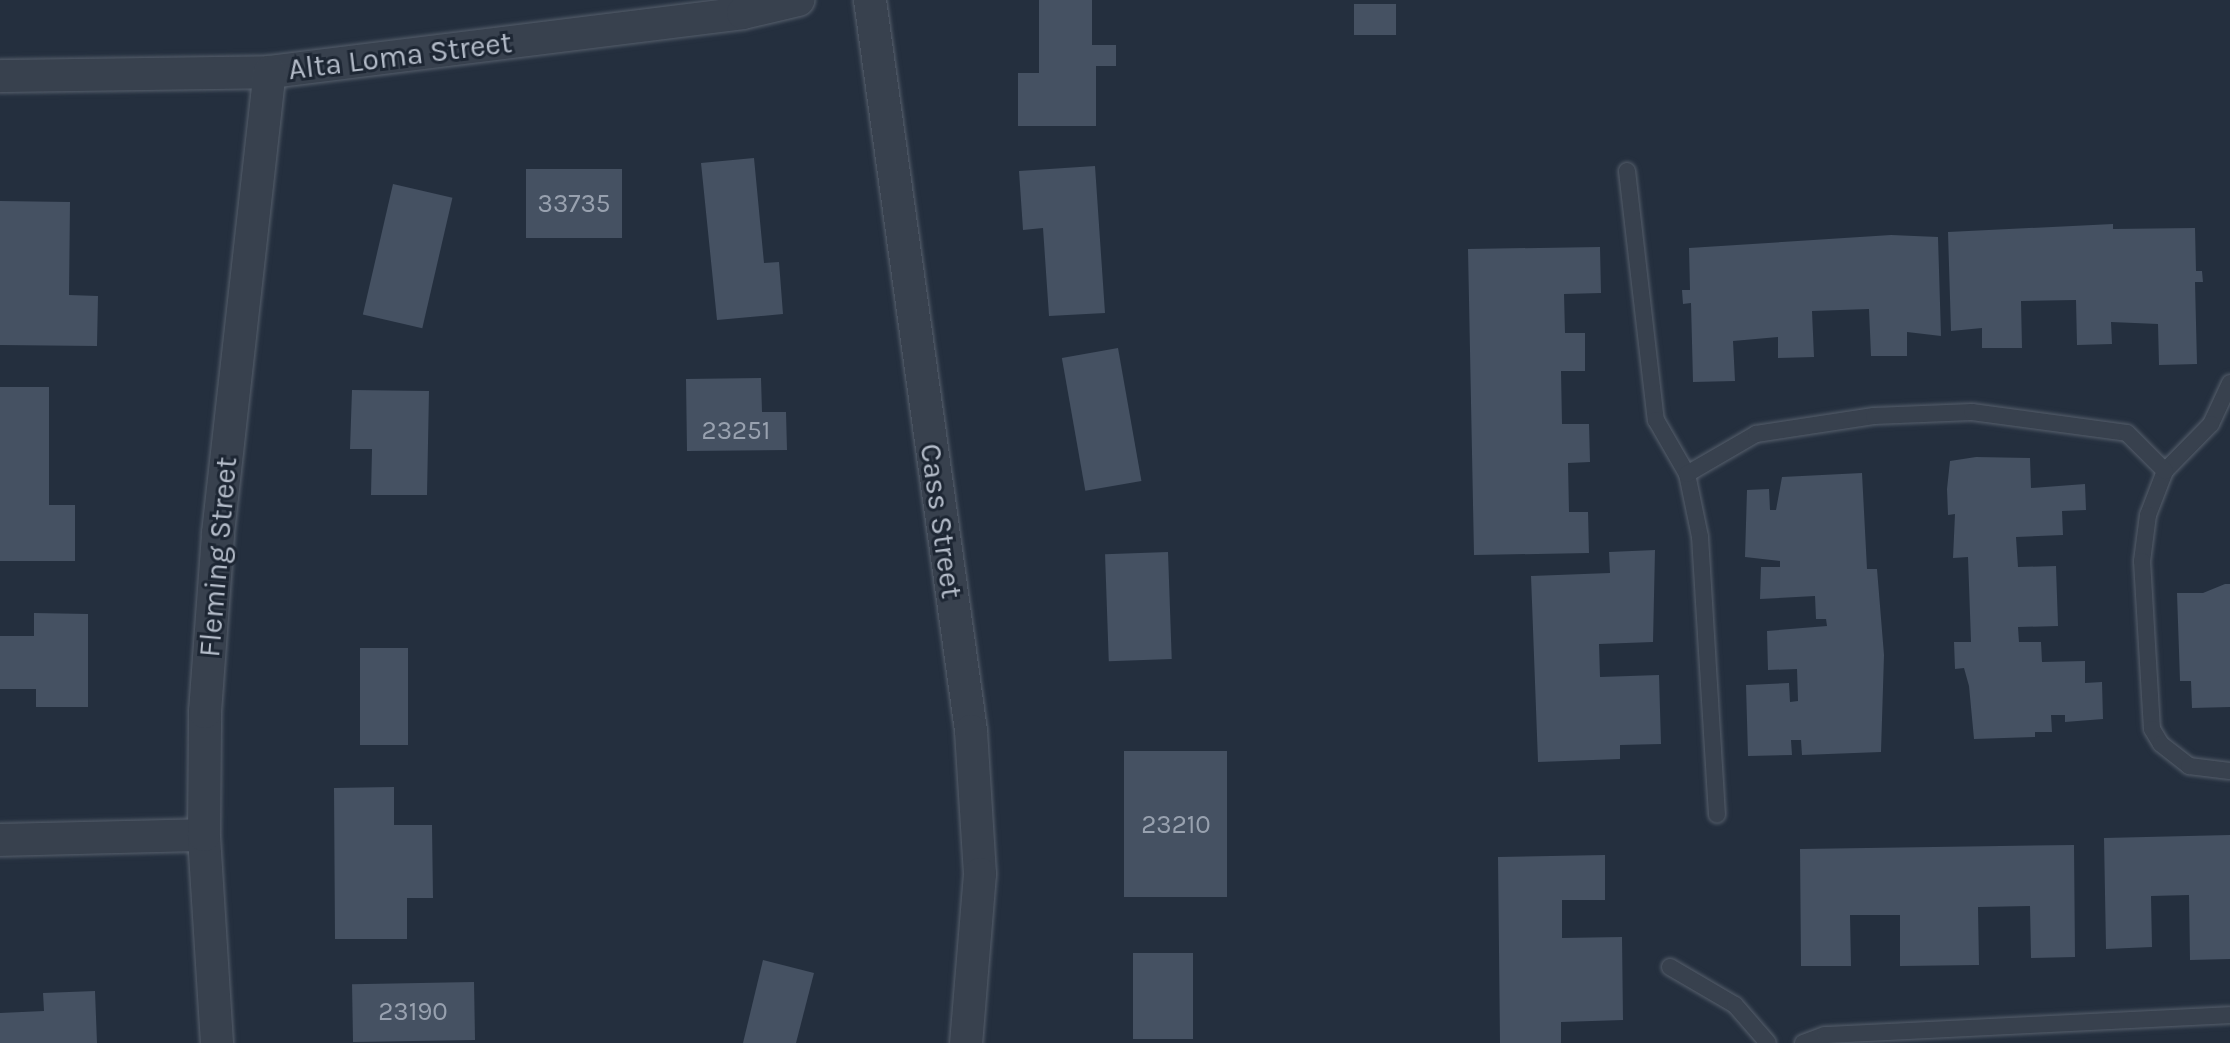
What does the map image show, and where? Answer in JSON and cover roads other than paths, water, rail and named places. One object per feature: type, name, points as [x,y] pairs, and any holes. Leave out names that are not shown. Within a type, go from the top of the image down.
[{"type":"street","name":"Alta Loma Street","points":[[0,76],[270,72],[743,13],[798,0]]},
{"type":"street","name":"Cass Street","points":[[870,0],[971,731],[980,874],[966,1043]]},
{"type":"street","name":"Fleming Street","points":[[217,1043],[204,835],[205,712],[218,533],[270,72]]},
{"type":"street","points":[[0,840],[204,835]]},
{"type":"lane","points":[[1627,171],[1656,420],[1687,474],[1701,551],[1717,814]]},
{"type":"lane","points":[[2230,383],[2211,424],[2165,471],[2148,515],[2142,561],[2148,715],[2161,744],[2174,757],[2207,771],[2230,771]]},
{"type":"lane","points":[[1687,474],[1756,434],[1874,416],[1972,412],[2127,433],[2165,471]]},
{"type":"lane","points":[[1670,967],[1735,1005],[1768,1043]]},
{"type":"lane","points":[[1803,1043],[1825,1035],[2230,1015]]}]
